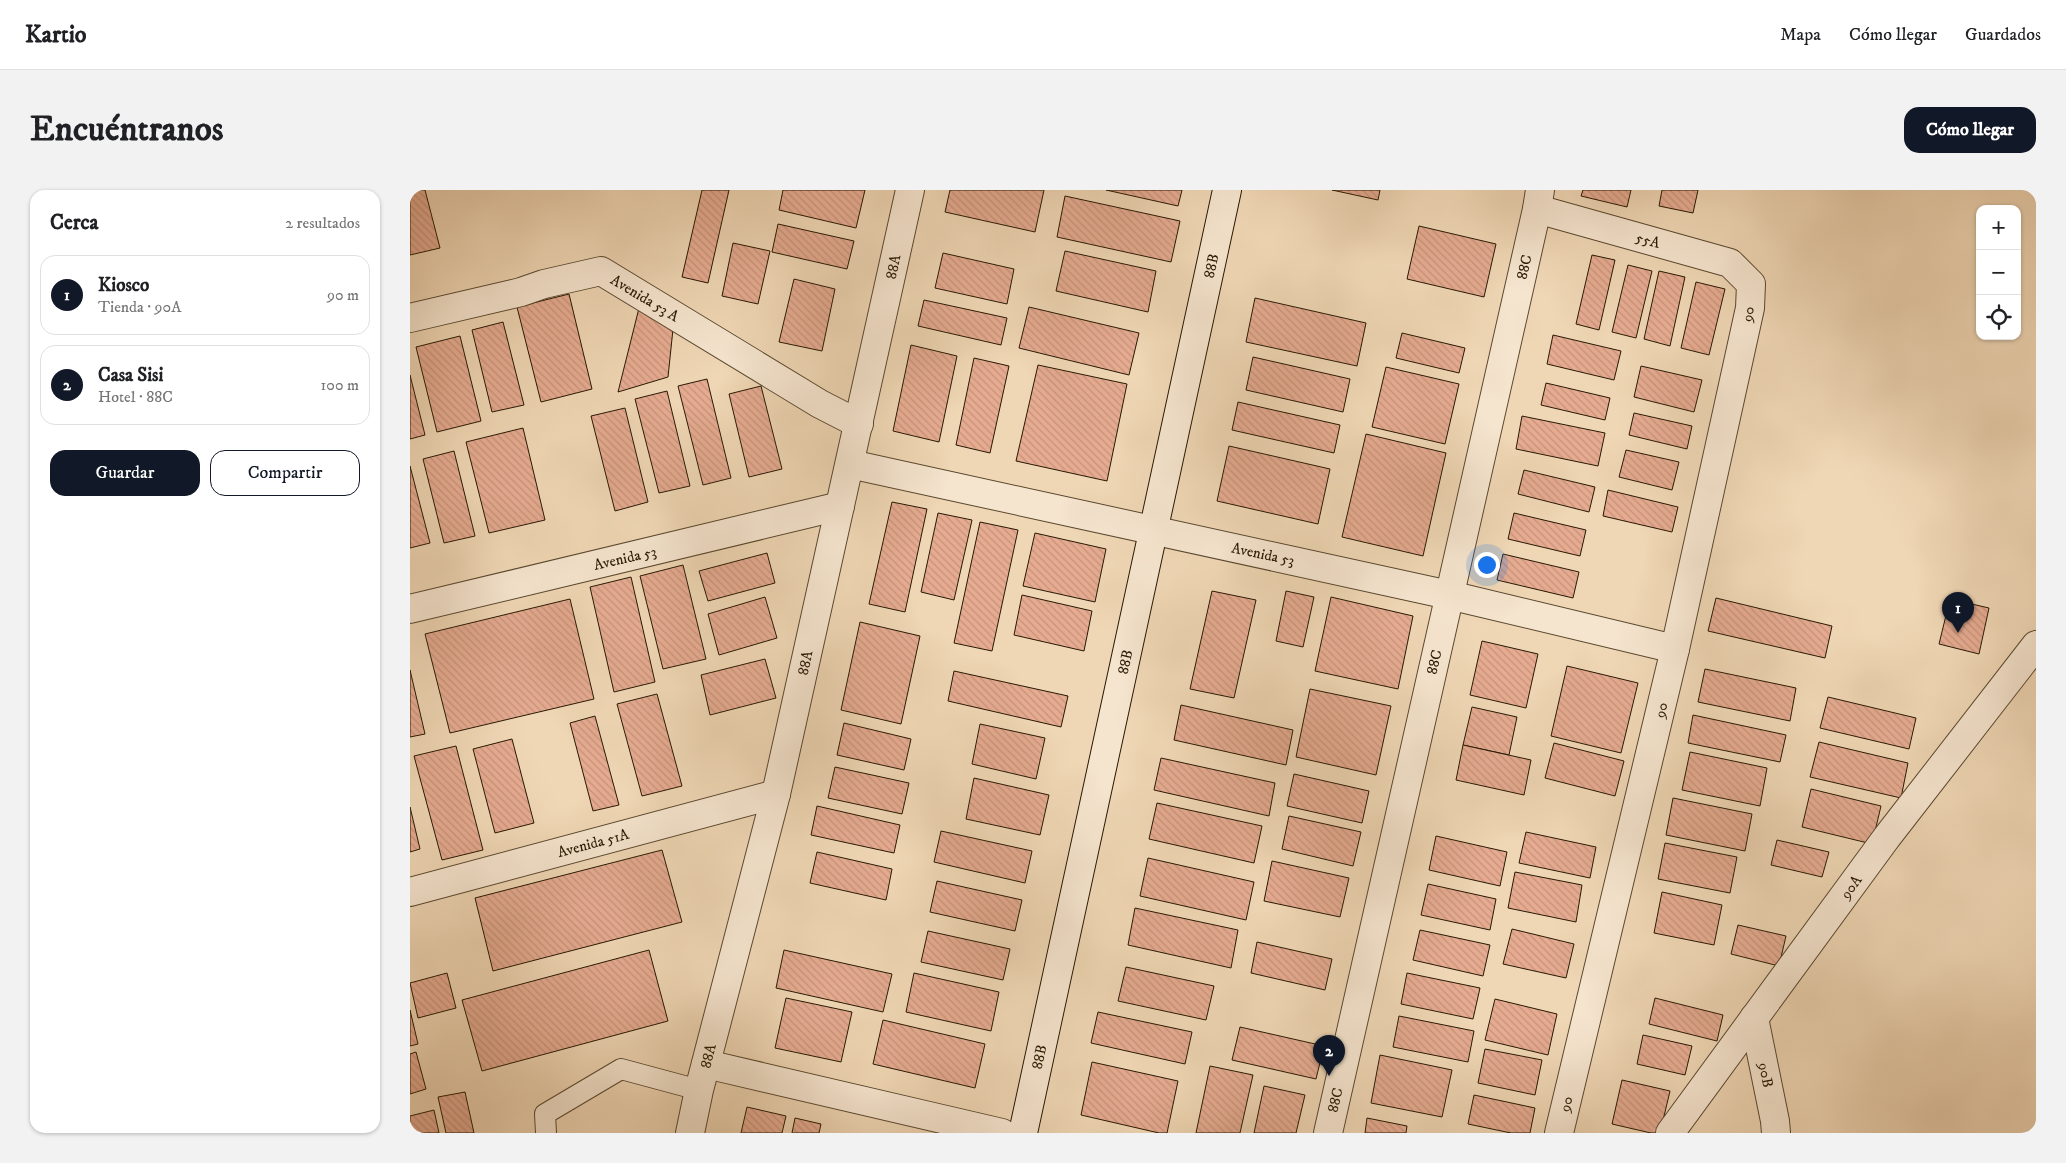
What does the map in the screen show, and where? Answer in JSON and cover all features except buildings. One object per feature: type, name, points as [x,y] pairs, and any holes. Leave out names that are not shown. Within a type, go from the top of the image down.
[{"type":"street","name":"88A","points":[[690,1133],[699,1090],[776,794],[910,190]]},
{"type":"street","name":"88B","points":[[1023,1133],[1227,190]]},
{"type":"street","name":"55A","points":[[1539,200],[1730,264],[1751,284]]},
{"type":"street","name":"88C","points":[[1328,1133],[1539,200]]},
{"type":"street","name":"Avenida 53 A","points":[[410,318],[600,271],[820,404],[859,424]]},
{"type":"street","name":"90","points":[[1559,1133],[1675,649],[1750,308],[1751,284]]},
{"type":"street","name":"Avenida 53","points":[[850,464],[1449,595],[1675,649]]},
{"type":"street","name":"Avenida 53","points":[[410,609],[840,506]]},
{"type":"street","name":"90A","points":[[1670,1133],[1887,837],[2036,644]]},
{"type":"street","name":"Avenida 51A","points":[[410,892],[776,794]]},
{"type":"street","name":"90B","points":[[1754,1018],[1776,1121],[1776,1133]]},
{"type":"street","points":[[706,1064],[1002,1133]]},
{"type":"lane","points":[[546,1133],[545,1114],[621,1069],[699,1090]]},
{"type":"place","name":"Kiosco","points":[[1958,633]]},
{"type":"place","name":"Casa Sisi","points":[[1329,1076]]}]
